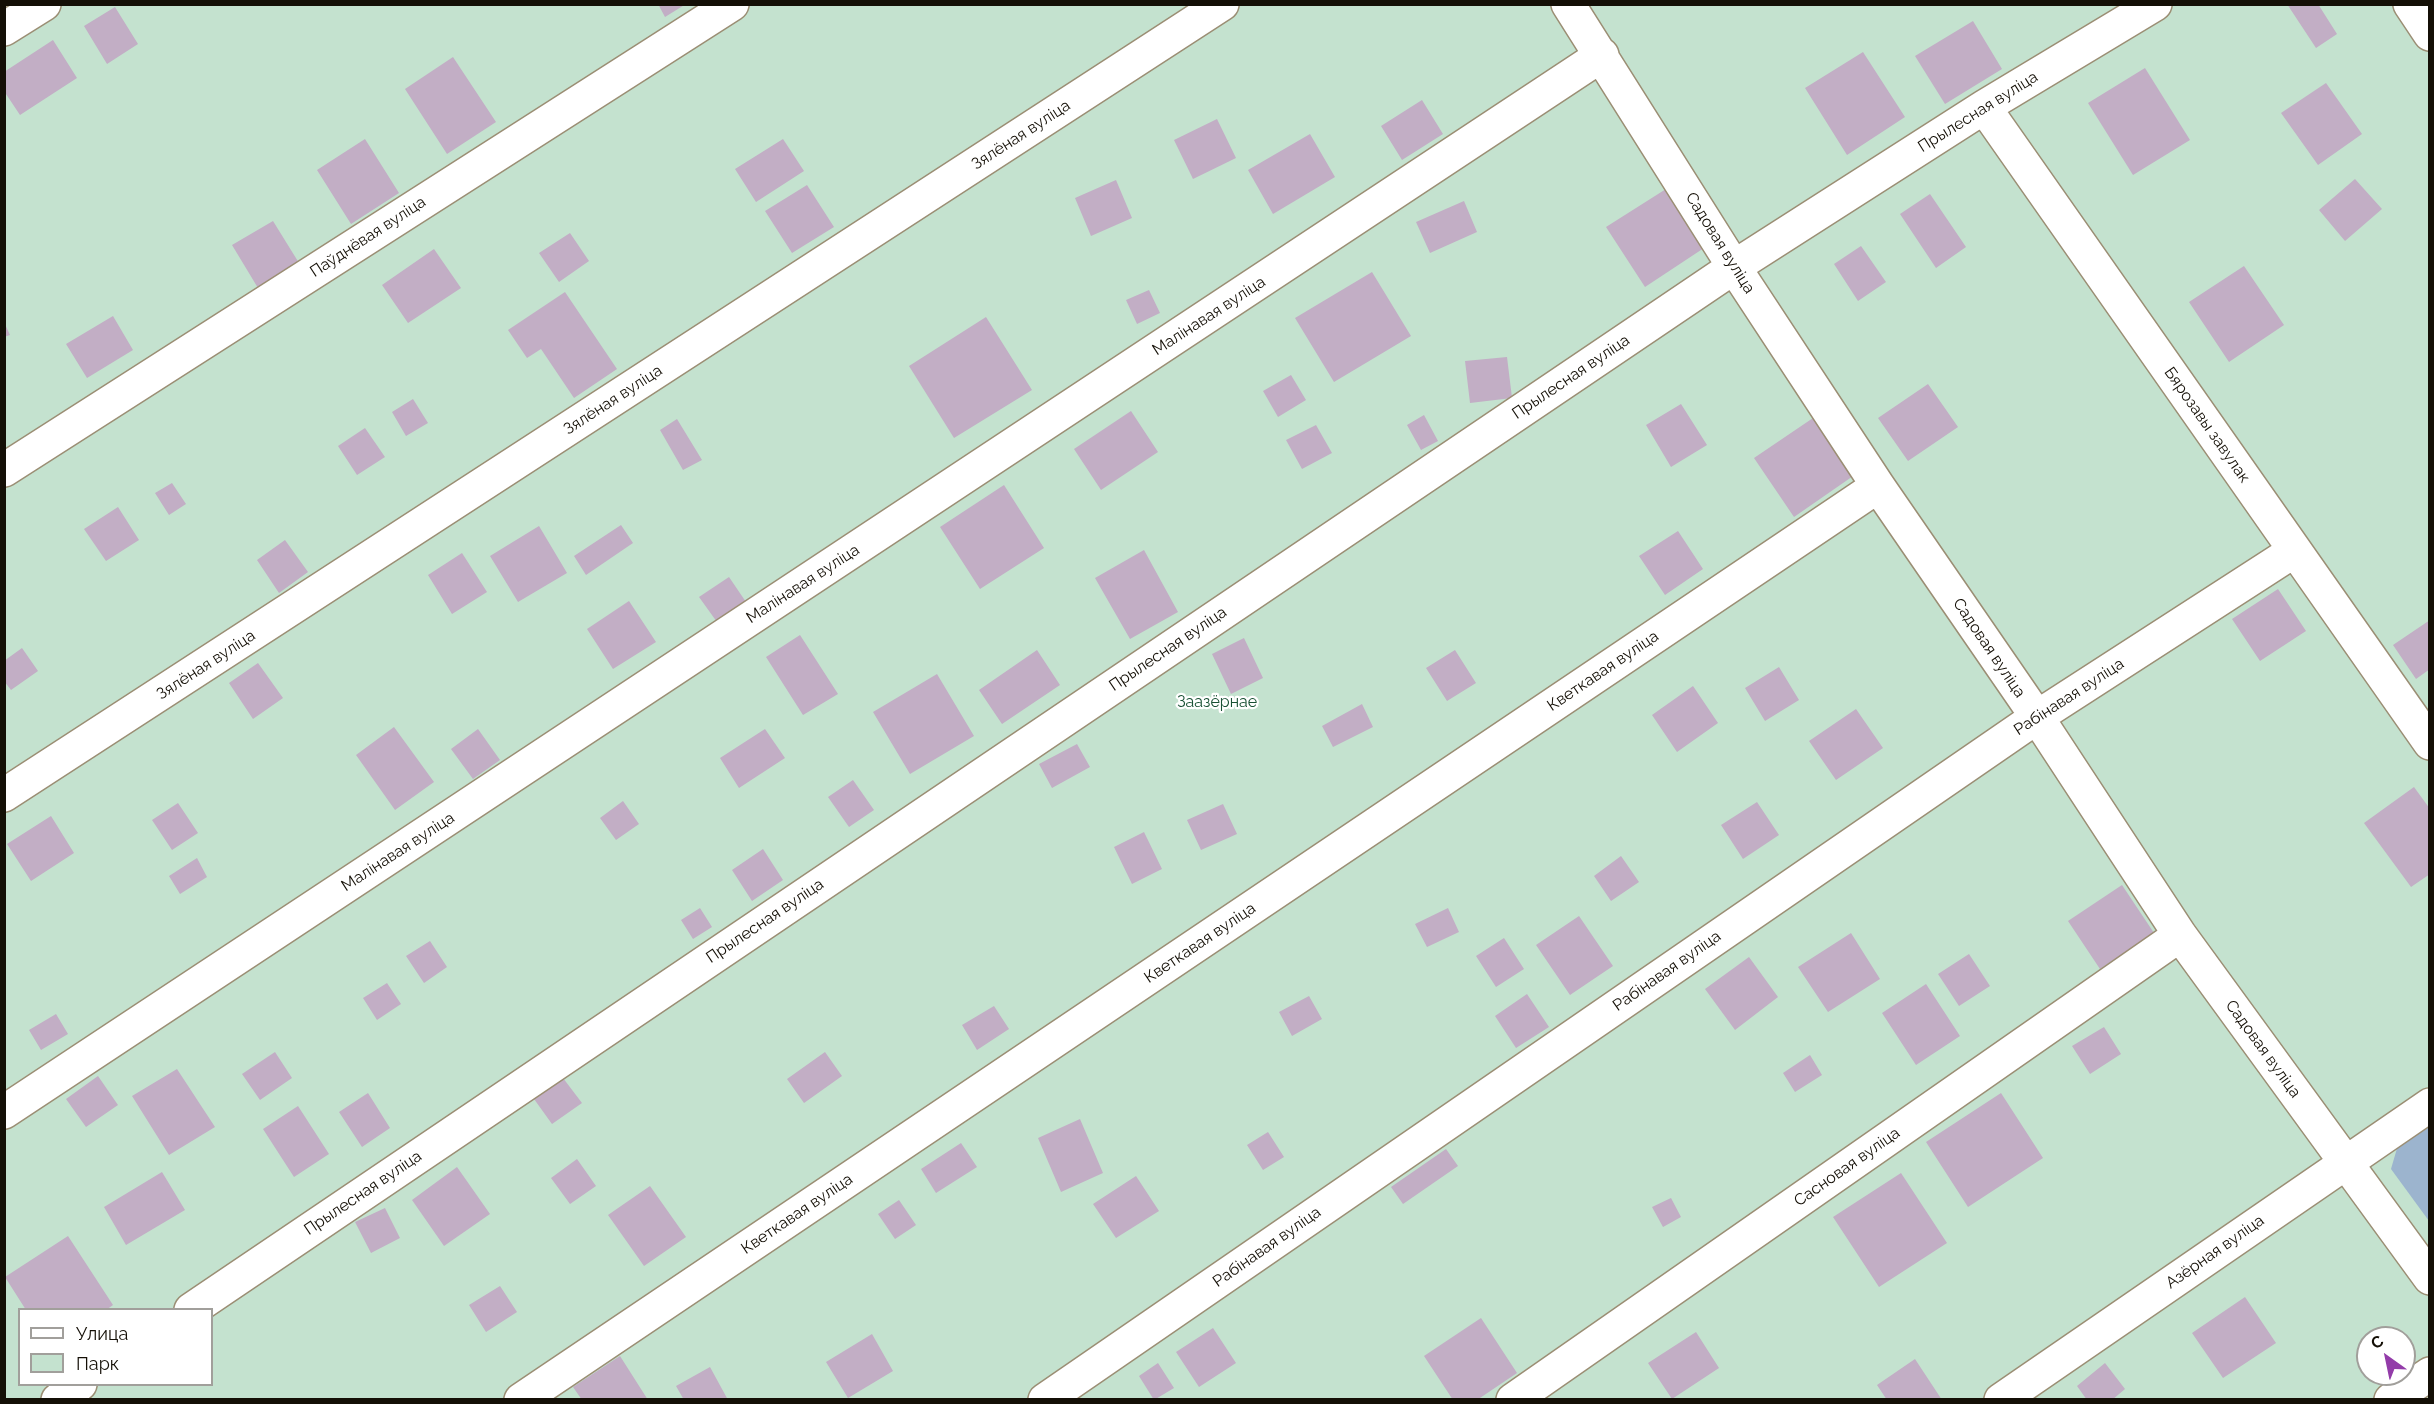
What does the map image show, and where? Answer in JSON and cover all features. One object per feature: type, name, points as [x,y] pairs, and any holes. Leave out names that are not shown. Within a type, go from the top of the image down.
[{"type":"lane","points":[[4,30],[44,4]]},
{"type":"lane","name":"Паўднёвая вуліца","points":[[4,470],[732,4]]},
{"type":"lane","name":"Зялёная вуліца","points":[[4,795],[1222,4]]},
{"type":"lane","name":"Садовая вуліца","points":[[1568,4],[1734,267],[1878,486],[2037,717],[2180,935],[2430,1278]]},
{"type":"lane","name":"Прылесная вуліца","points":[[194,1308],[1734,267],[1984,107],[2155,4]]},
{"type":"lane","points":[[2410,4],[2430,34]]},
{"type":"lane","name":"Малінавая вуліца","points":[[4,1112],[1602,55]]},
{"type":"lane","name":"Бярозавы завулак","points":[[1984,107],[2430,743]]},
{"type":"lane","name":"Кветкавая вуліца","points":[[521,1400],[1878,486]]},
{"type":"lane","name":"Рабінавая вуліца","points":[[1045,1400],[2037,717],[2294,551]]},
{"type":"lane","name":"Сасновая вуліца","points":[[1513,1400],[2180,935]]},
{"type":"lane","name":"Азёрная вуліца","points":[[2001,1400],[2430,1105]]},
{"type":"lane","points":[[2391,1400],[2430,1374]]},
{"type":"lane","points":[[58,1400],[77,1386]]},
{"type":"green space","name":"Заазёрнае","points":[[5,5],[2429,5],[2429,1399],[5,1400]]},
{"type":"water","points":[[2429,1124],[2429,1221],[2391,1169],[2398,1145]]},
{"type":"building","points":[[658,4],[686,4],[665,17]]},
{"type":"building","points":[[2287,4],[2318,4],[2337,34],[2316,48]]},
{"type":"building","points":[[115,7],[138,44],[107,64],[84,26]]},
{"type":"building","points":[[1973,21],[2002,69],[1945,104],[1915,56]]},
{"type":"building","points":[[53,40],[77,78],[20,115],[4,91],[4,72]]},
{"type":"building","points":[[1863,52],[1905,117],[1847,155],[1805,88]]},
{"type":"building","points":[[453,57],[496,122],[447,154],[405,89]]},
{"type":"building","points":[[2145,68],[2190,140],[2133,175],[2088,103]]},
{"type":"building","points":[[2326,83],[2362,134],[2318,165],[2281,113]]},
{"type":"building","points":[[1422,100],[1443,134],[1402,160],[1381,126]]},
{"type":"building","points":[[1217,119],[1236,158],[1193,179],[1174,140]]},
{"type":"building","points":[[1310,134],[1335,177],[1273,214],[1248,170]]},
{"type":"building","points":[[365,139],[399,193],[351,224],[317,170]]},
{"type":"building","points":[[783,139],[804,171],[756,202],[735,169]]},
{"type":"building","points":[[2355,179],[2382,209],[2345,241],[2319,210]]},
{"type":"building","points":[[1116,180],[1132,218],[1091,236],[1075,198]]},
{"type":"building","points":[[807,185],[834,227],[792,253],[765,211]]},
{"type":"building","points":[[1666,189],[1704,248],[1645,287],[1606,227]]},
{"type":"building","points":[[1930,194],[1966,247],[1936,268],[1900,214]]},
{"type":"building","points":[[1464,201],[1477,232],[1430,253],[1416,222]]},
{"type":"building","points":[[273,221],[299,263],[258,288],[232,245]]},
{"type":"building","points":[[570,233],[589,261],[559,282],[539,253]]},
{"type":"building","points":[[1861,246],[1886,282],[1858,301],[1834,264]]},
{"type":"building","points":[[434,249],[461,288],[408,323],[382,285]]},
{"type":"building","points":[[2244,266],[2284,325],[2229,362],[2189,302]]},
{"type":"building","points":[[1372,272],[1411,336],[1334,382],[1295,318]]},
{"type":"building","points":[[1149,290],[1160,313],[1137,324],[1126,300]]},
{"type":"building","points":[[565,292],[617,369],[574,398],[541,349],[527,358],[508,330]]},
{"type":"building","points":[[113,316],[133,350],[87,378],[66,344]]},
{"type":"building","points":[[986,317],[1032,390],[954,438],[909,366]]},
{"type":"building","points":[[4,322],[10,335],[4,337]]},
{"type":"building","points":[[1507,357],[1512,398],[1470,403],[1465,361]]},
{"type":"building","points":[[1291,375],[1306,400],[1278,417],[1263,391]]},
{"type":"building","points":[[1928,384],[1958,427],[1908,461],[1878,418]]},
{"type":"building","points":[[413,399],[428,423],[406,436],[392,412]]},
{"type":"building","points":[[1681,404],[1707,445],[1671,467],[1646,425]]},
{"type":"building","points":[[1131,411],[1158,452],[1101,490],[1074,449]]},
{"type":"building","points":[[1424,415],[1438,441],[1421,450],[1407,425]]},
{"type":"building","points":[[1816,416],[1856,474],[1794,517],[1754,458]]},
{"type":"building","points":[[677,419],[702,460],[683,470],[660,430]]},
{"type":"building","points":[[1316,425],[1332,453],[1302,469],[1286,440]]},
{"type":"building","points":[[365,428],[385,457],[357,475],[338,446]]},
{"type":"building","points":[[172,483],[186,504],[169,515],[155,493]]},
{"type":"building","points":[[1004,485],[1044,548],[980,589],[940,527]]},
{"type":"building","points":[[118,507],[139,540],[106,561],[84,529]]},
{"type":"building","points":[[621,525],[633,543],[586,575],[574,556]]},
{"type":"building","points":[[539,526],[567,573],[518,602],[490,556]]},
{"type":"building","points":[[1678,531],[1703,569],[1665,595],[1639,556]]},
{"type":"building","points":[[285,540],[308,572],[279,593],[257,560]]},
{"type":"building","points":[[1144,550],[1178,612],[1130,639],[1095,578]]},
{"type":"building","points":[[462,553],[487,592],[452,614],[428,575]]},
{"type":"building","points":[[729,577],[746,602],[717,622],[699,597]]},
{"type":"building","points":[[2278,589],[2306,631],[2260,661],[2232,619]]},
{"type":"building","points":[[629,601],[656,642],[613,669],[587,629]]},
{"type":"building","points":[[2430,620],[2430,669],[2416,679],[2393,645]]},
{"type":"building","points":[[800,635],[838,694],[803,715],[766,657]]},
{"type":"building","points":[[1244,638],[1263,678],[1231,694],[1212,654]]},
{"type":"building","points":[[22,648],[38,671],[11,690],[4,681],[4,661]]},
{"type":"building","points":[[1037,650],[1060,685],[1002,724],[979,690]]},
{"type":"building","points":[[1455,650],[1476,683],[1447,701],[1426,668]]},
{"type":"building","points":[[258,663],[283,698],[253,719],[229,683]]},
{"type":"building","points":[[1779,667],[1799,700],[1765,721],[1745,688]]},
{"type":"building","points":[[937,674],[974,736],[910,774],[873,712]]},
{"type":"building","points":[[1693,686],[1718,723],[1677,752],[1652,715]]},
{"type":"building","points":[[1362,704],[1373,727],[1333,747],[1322,726]]},
{"type":"building","points":[[1856,709],[1883,748],[1836,780],[1809,741]]},
{"type":"building","points":[[394,727],[434,782],[395,810],[356,755]]},
{"type":"building","points":[[478,729],[500,760],[473,779],[451,749]]},
{"type":"building","points":[[765,729],[785,758],[739,788],[720,758]]},
{"type":"building","points":[[1077,744],[1090,767],[1052,788],[1039,764]]},
{"type":"building","points":[[853,780],[874,810],[849,827],[828,797]]},
{"type":"building","points":[[2414,787],[2430,809],[2430,874],[2411,887],[2364,823]]},
{"type":"building","points":[[623,801],[639,824],[616,840],[600,818]]},
{"type":"building","points":[[1757,802],[1779,835],[1743,859],[1721,825]]},
{"type":"building","points":[[178,803],[198,833],[172,850],[152,820]]},
{"type":"building","points":[[1223,804],[1237,834],[1201,850],[1187,820]]},
{"type":"building","points":[[51,816],[74,853],[31,881],[7,844]]},
{"type":"building","points":[[1144,832],[1162,869],[1132,884],[1114,847]]},
{"type":"building","points":[[763,849],[783,880],[752,901],[732,870]]},
{"type":"building","points":[[1621,856],[1639,882],[1611,901],[1594,876]]},
{"type":"building","points":[[197,858],[207,877],[180,894],[169,876]]},
{"type":"building","points":[[2122,885],[2154,933],[2100,969],[2068,921]]},
{"type":"building","points":[[700,908],[712,927],[693,939],[681,920]]},
{"type":"building","points":[[1448,908],[1459,932],[1427,947],[1415,924]]},
{"type":"building","points":[[1579,916],[1613,966],[1570,995],[1536,945]]},
{"type":"building","points":[[1851,933],[1880,979],[1828,1012],[1798,967]]},
{"type":"building","points":[[1504,938],[1524,969],[1496,987],[1476,956]]},
{"type":"building","points":[[430,941],[447,967],[424,983],[406,956]]},
{"type":"building","points":[[1969,954],[1990,986],[1959,1006],[1938,974]]},
{"type":"building","points":[[1749,957],[1778,997],[1735,1030],[1705,989]]},
{"type":"building","points":[[387,983],[401,1004],[377,1020],[363,998]]},
{"type":"building","points":[[1926,984],[1960,1036],[1916,1065],[1882,1013]]},
{"type":"building","points":[[1527,994],[1549,1027],[1516,1048],[1495,1016]]},
{"type":"building","points":[[1309,996],[1322,1019],[1292,1036],[1279,1012]]},
{"type":"building","points":[[994,1006],[1009,1029],[977,1050],[962,1025]]},
{"type":"building","points":[[56,1014],[68,1034],[41,1050],[29,1030]]},
{"type":"building","points":[[2104,1027],[2121,1054],[2090,1074],[2072,1046]]},
{"type":"building","points":[[275,1052],[292,1078],[260,1100],[242,1074]]},
{"type":"building","points":[[825,1052],[842,1076],[804,1103],[787,1079]]},
{"type":"building","points":[[1810,1055],[1822,1075],[1795,1092],[1783,1073]]},
{"type":"building","points":[[177,1069],[215,1127],[169,1155],[132,1096]]},
{"type":"building","points":[[98,1076],[118,1105],[86,1127],[66,1099]]},
{"type":"building","points":[[563,1078],[582,1103],[552,1124],[534,1099]]},
{"type":"building","points":[[368,1093],[390,1128],[362,1147],[339,1112]]},
{"type":"building","points":[[2001,1093],[2043,1158],[1968,1207],[1926,1142]]},
{"type":"building","points":[[298,1106],[329,1154],[294,1177],[263,1129]]},
{"type":"building","points":[[1080,1119],[1103,1173],[1061,1192],[1038,1138]]},
{"type":"building","points":[[1268,1132],[1284,1157],[1263,1170],[1247,1145]]},
{"type":"building","points":[[961,1143],[977,1167],[936,1193],[921,1169]]},
{"type":"building","points":[[1446,1149],[1458,1166],[1403,1204],[1391,1187]]},
{"type":"building","points":[[577,1159],[596,1186],[570,1204],[551,1178]]},
{"type":"building","points":[[457,1167],[490,1214],[444,1246],[412,1200]]},
{"type":"building","points":[[162,1172],[185,1210],[126,1245],[104,1207]]},
{"type":"building","points":[[1901,1173],[1947,1243],[1879,1287],[1833,1217]]},
{"type":"building","points":[[1136,1176],[1159,1211],[1116,1238],[1093,1204]]},
{"type":"building","points":[[650,1186],[686,1237],[644,1266],[608,1215]]},
{"type":"building","points":[[1671,1198],[1681,1217],[1663,1227],[1652,1207]]},
{"type":"building","points":[[899,1200],[916,1225],[895,1239],[878,1214]]},
{"type":"building","points":[[385,1208],[400,1238],[371,1253],[355,1222]]},
{"type":"building","points":[[68,1236],[113,1305],[109,1308],[25,1308],[5,1277]]},
{"type":"building","points":[[500,1286],[517,1312],[486,1332],[469,1305]]},
{"type":"building","points":[[2245,1297],[2276,1343],[2223,1378],[2192,1333]]},
{"type":"building","points":[[1481,1318],[1517,1373],[1477,1400],[1453,1400],[1424,1356]]},
{"type":"building","points":[[1213,1328],[1236,1363],[1199,1387],[1176,1352]]},
{"type":"building","points":[[1696,1332],[1719,1368],[1672,1399],[1648,1363]]},
{"type":"building","points":[[872,1334],[893,1371],[848,1398],[826,1362]]},
{"type":"building","points":[[620,1356],[648,1400],[582,1400],[573,1387]]},
{"type":"building","points":[[1915,1359],[1942,1400],[1887,1400],[1877,1385]]},
{"type":"building","points":[[1158,1363],[1174,1388],[1154,1400],[1139,1376]]},
{"type":"building","points":[[2105,1363],[2125,1389],[2112,1400],[2087,1400],[2077,1386]]},
{"type":"building","points":[[710,1367],[728,1400],[684,1400],[676,1386]]}]
